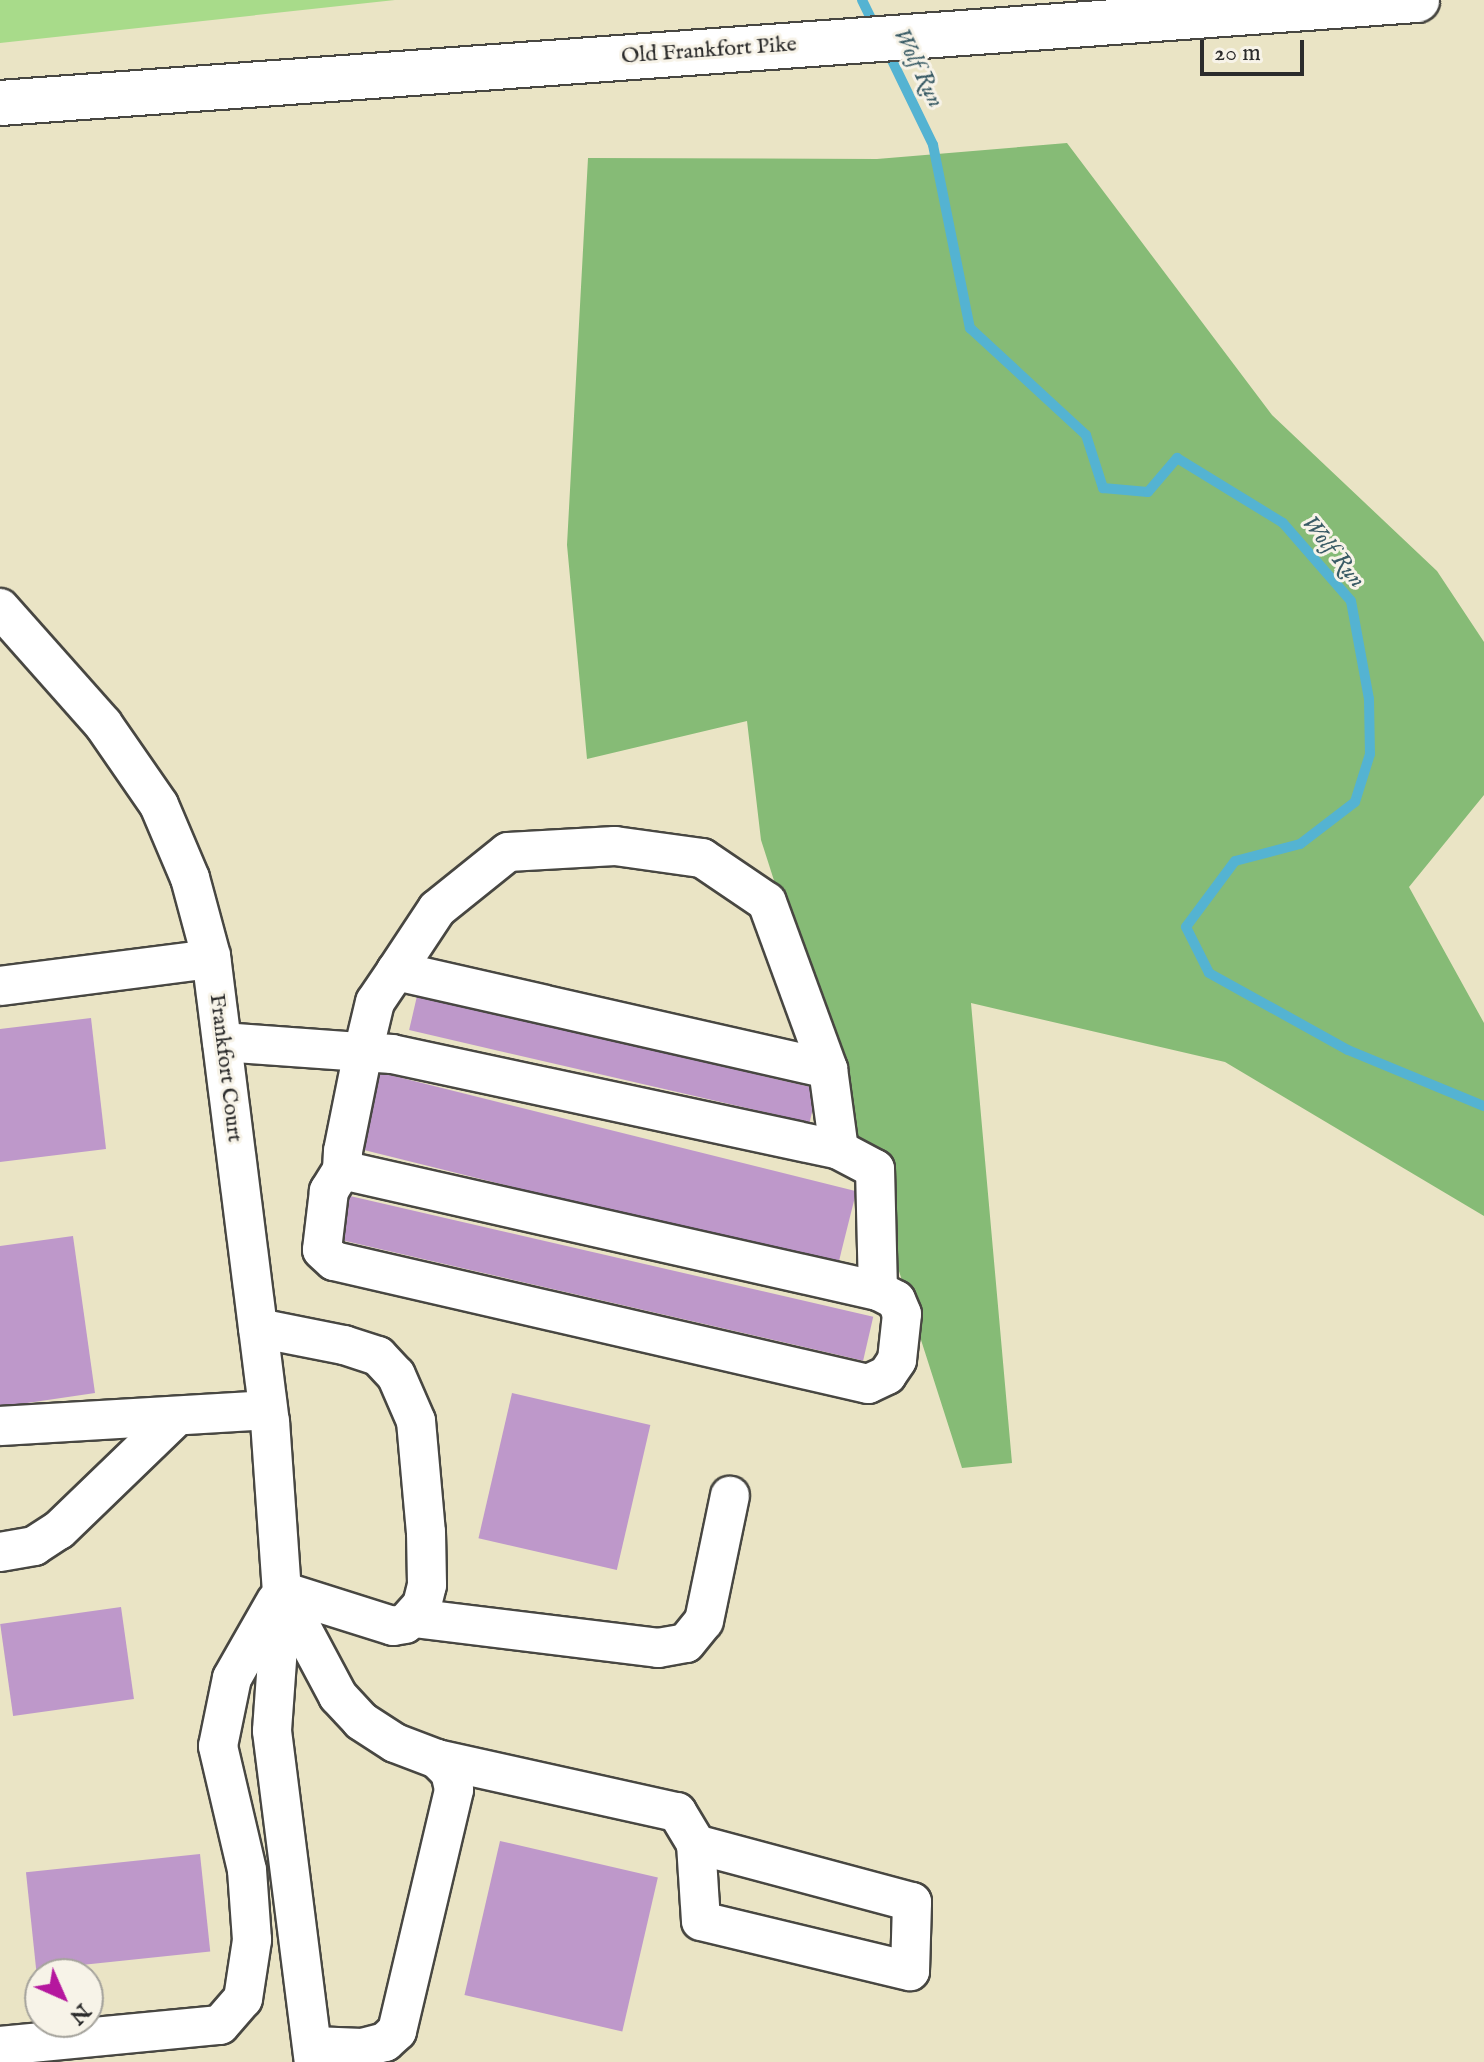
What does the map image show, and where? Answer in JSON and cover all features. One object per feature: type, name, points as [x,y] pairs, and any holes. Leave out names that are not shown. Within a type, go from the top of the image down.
[{"type":"main road","name":"Old Frankfort Pike","points":[[0,103],[1417,0]]},
{"type":"street","name":"Frankfort Court","points":[[0,608],[103,724],[159,805],[190,878],[211,959],[268,1410],[282,1591],[272,1731],[314,2054]]},
{"type":"street","points":[[342,1170],[878,1291],[896,1300],[902,1314],[897,1360],[887,1375],[868,1384],[334,1261],[322,1250],[329,1191],[342,1170],[375,1002],[437,909],[508,852],[615,846],[702,858],[767,902],[828,1069],[839,1150]]},
{"type":"street","points":[[0,986],[211,959]]},
{"type":"street","points":[[396,971],[828,1069]]},
{"type":"street","points":[[222,1042],[363,1052],[839,1150],[875,1169],[878,1291]]},
{"type":"street","points":[[258,1328],[344,1345],[378,1356],[396,1375],[416,1421],[426,1532],[427,1585],[414,1618]]},
{"type":"street","points":[[0,1426],[268,1410]]},
{"type":"street","points":[[0,1552],[34,1546],[59,1530],[177,1416]]},
{"type":"street","points":[[282,1591],[393,1626],[414,1618],[658,1648],[686,1643],[704,1621],[730,1496]]},
{"type":"street","points":[[282,1591],[338,1696],[361,1721],[395,1743],[437,1759],[677,1812],[696,1844],[701,1921],[910,1971],[912,1902],[696,1844]]},
{"type":"street","points":[[0,2046],[220,2025],[243,1999],[252,1940],[247,1870],[218,1746],[232,1678],[282,1591]]},
{"type":"street","points":[[314,2054],[385,2042],[397,2031],[454,1790],[450,1772],[437,1759]]},
{"type":"green space","points":[[0,0],[395,0],[0,43]]},
{"type":"green space","points":[[1067,143],[1272,415],[1437,571],[1484,642],[1484,795],[1409,887],[1484,1023],[1484,1216],[1225,1062],[971,1003],[1012,1463],[962,1468],[761,840],[747,721],[587,759],[567,545],[588,158],[877,159]]},
{"type":"building","points":[[417,996],[817,1088],[810,1123],[409,1030]]},
{"type":"building","points":[[91,1018],[106,1149],[0,1162],[0,1029]]},
{"type":"building","points":[[378,1072],[856,1191],[837,1268],[359,1149]]},
{"type":"building","points":[[350,1196],[873,1317],[863,1361],[340,1240]]},
{"type":"building","points":[[73,1236],[95,1393],[0,1407],[0,1246]]},
{"type":"building","points":[[512,1393],[650,1425],[617,1570],[478,1538]]},
{"type":"building","points":[[121,1607],[134,1699],[13,1716],[0,1624]]},
{"type":"building","points":[[500,1841],[658,1877],[622,2031],[464,1995]]},
{"type":"building","points":[[200,1854],[210,1951],[104,1963],[104,1958],[35,1958],[26,1872]]},
{"type":"waterway","name":"Wolf Run","points":[[862,0],[875,27]]},
{"type":"waterway","name":"Wolf Run","points":[[886,48],[933,145],[970,328],[1086,435],[1103,488],[1148,492],[1177,458],[1283,523],[1351,601],[1369,699],[1370,754],[1355,802],[1300,844],[1235,861],[1186,927],[1209,973],[1348,1050],[1484,1106]]}]
